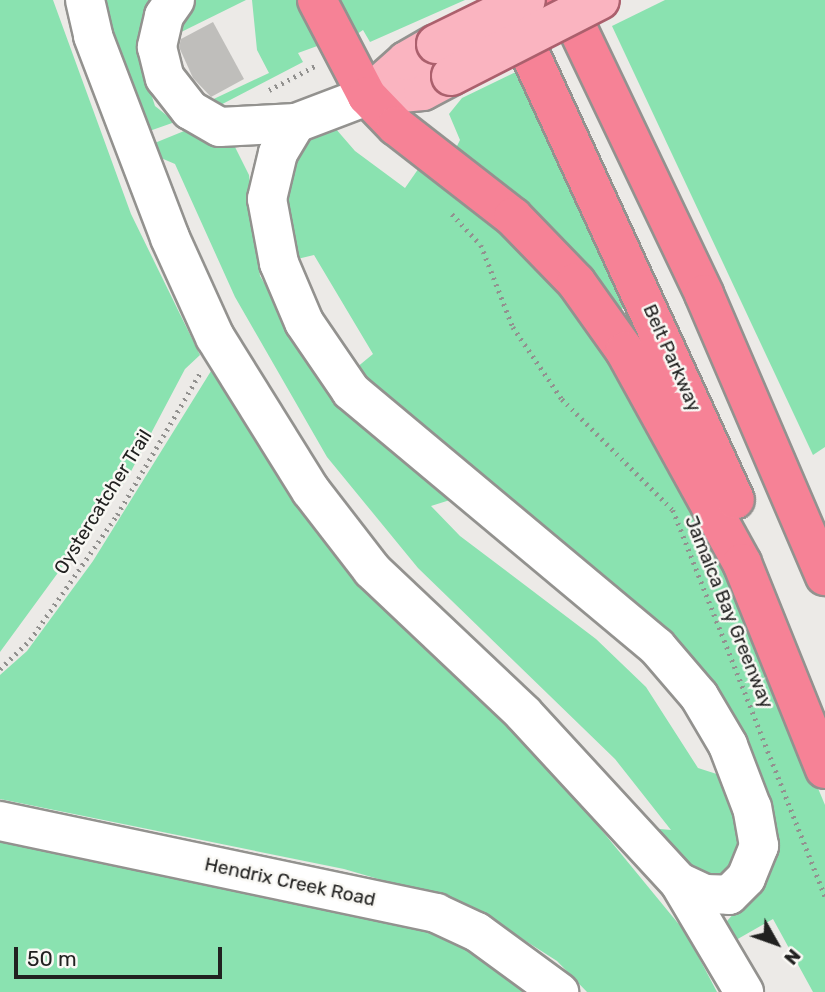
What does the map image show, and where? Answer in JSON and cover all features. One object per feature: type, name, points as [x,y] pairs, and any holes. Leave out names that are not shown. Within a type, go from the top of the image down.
[{"type":"highway","points":[[317,0],[367,96],[396,126],[513,217],[576,282],[625,351],[741,563],[825,769]]},
{"type":"highway","name":"Belt Parkway","points":[[505,0],[662,334],[825,722]]},
{"type":"highway","points":[[564,0],[704,294],[825,576]]},
{"type":"main road","points":[[443,60],[526,0]]},
{"type":"main road","points":[[367,96],[406,61],[443,60],[600,0]]},
{"type":"street","points":[[85,0],[93,36],[152,197],[219,342],[311,491],[372,570],[523,713],[679,882],[744,992]]},
{"type":"street","points":[[175,0],[164,16],[157,47],[164,78],[190,110],[220,127],[296,123],[367,96]]},
{"type":"street","points":[[296,123],[278,153],[267,199],[279,263],[304,322],[351,391],[657,647],[699,695],[728,745],[752,808],[759,846],[746,878],[729,895],[705,894],[679,882]]},
{"type":"street","name":"Hendrix Creek Road","points":[[0,821],[436,913],[477,932],[559,992]]},
{"type":"path","points":[[279,85],[315,66]]},
{"type":"path","name":"Jamaica Bay Greenway","points":[[445,207],[481,245],[513,327],[562,399],[673,510],[825,896]]},
{"type":"path","name":"Oystercatcher Trail","points":[[0,669],[30,640],[117,514],[219,342]]},
{"type":"green space","points":[[0,0],[53,0],[131,214],[200,355],[185,369],[128,477],[0,652]]},
{"type":"green space","points":[[90,0],[158,0],[138,53],[155,106],[175,122],[138,135]]},
{"type":"green space","points":[[186,0],[246,0],[165,40]]},
{"type":"green space","points":[[252,0],[302,0],[320,45],[298,53],[303,62],[207,112],[201,105],[269,73],[257,50]]},
{"type":"green space","points":[[340,0],[465,0],[370,42],[363,30],[354,36]]},
{"type":"green space","points":[[665,0],[825,0],[825,447],[813,455],[612,26]]},
{"type":"green space","points":[[522,69],[609,259],[610,274],[629,304],[620,310],[499,183],[455,150],[460,140],[449,114],[462,98]]},
{"type":"green space","points":[[329,121],[355,151],[405,188],[421,165],[555,270],[690,483],[825,805],[825,992],[813,992],[773,919],[736,940],[726,935],[727,921],[745,901],[739,745],[362,386],[356,368],[373,354],[314,255],[289,261],[277,208],[291,146]]},
{"type":"green space","points":[[189,129],[235,147],[249,175],[260,276],[309,358],[404,460],[450,500],[431,506],[460,536],[596,639],[646,687],[698,768],[726,777],[742,834],[741,858],[725,874],[698,877],[639,827],[671,830],[615,759],[418,568],[327,457],[235,297],[175,164],[140,149]]},
{"type":"green space","points":[[211,371],[332,553],[558,777],[686,933],[717,992],[587,992],[557,961],[471,906],[344,869],[0,799],[0,675],[27,651],[93,561]]},
{"type":"green space","points":[[0,835],[390,913],[479,950],[543,992],[0,992]]},
{"type":"building","points":[[213,22],[244,79],[211,97],[193,78],[179,47],[181,39]]}]
